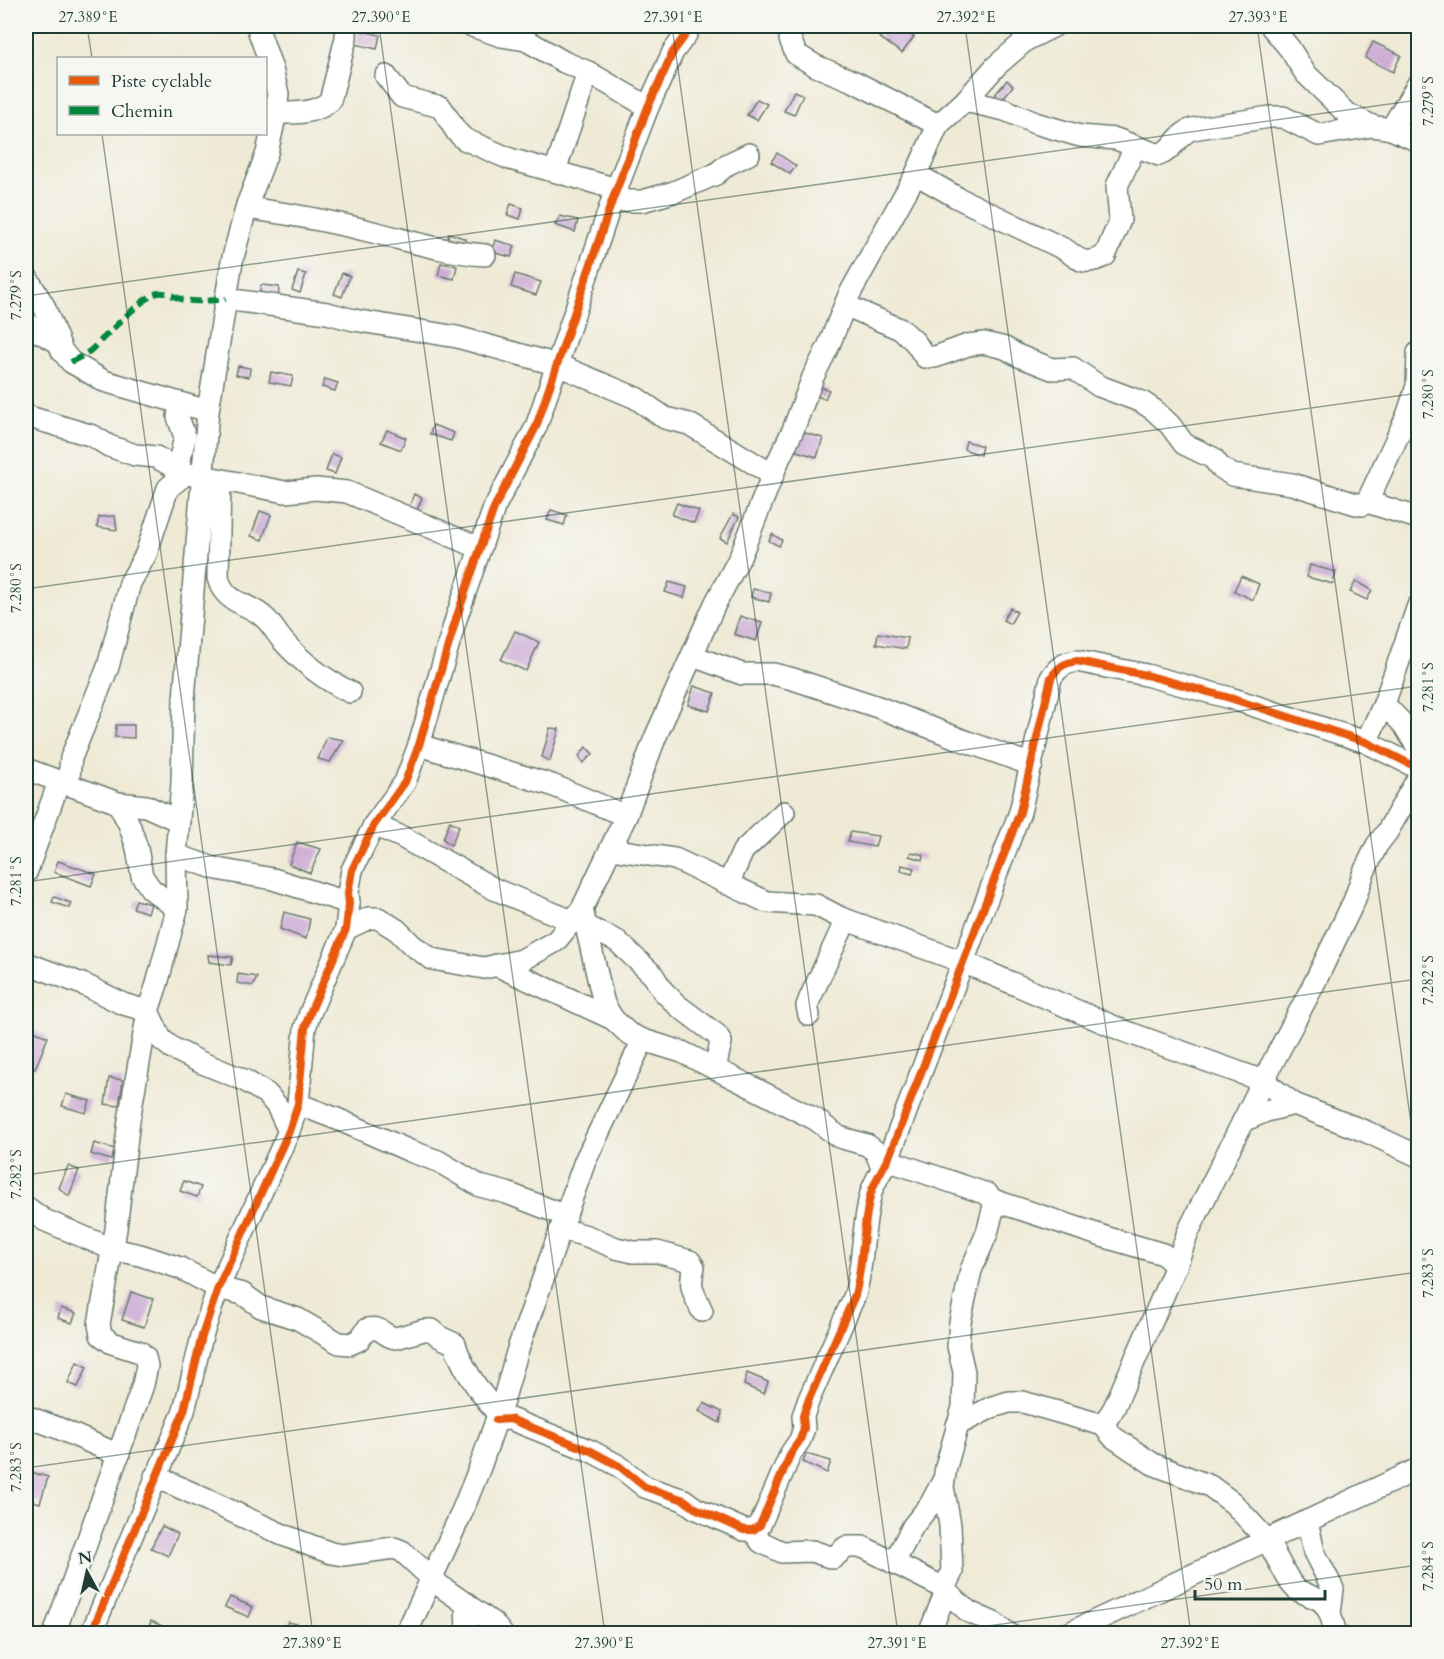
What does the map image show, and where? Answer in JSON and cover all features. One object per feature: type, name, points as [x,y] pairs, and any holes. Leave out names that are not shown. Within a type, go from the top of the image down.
[{"type":"street","points":[[276,113],[299,113],[326,105],[330,101],[346,38],[346,26]]},
{"type":"street","points":[[472,26],[501,36],[526,40],[648,107]]},
{"type":"street","points":[[91,1634],[184,1411],[202,1336],[218,1288],[290,1131],[298,1104],[305,1028],[346,929],[352,870],[374,825],[405,782],[419,745],[456,619],[494,508],[536,427],[614,195],[648,107],[673,52],[687,33],[688,26]]},
{"type":"street","points":[[791,26],[790,39],[796,54],[938,125]]},
{"type":"street","points":[[346,929],[369,918],[378,918],[397,930],[412,945],[432,959],[484,968],[522,960],[556,941],[580,919],[626,816],[655,738],[715,604],[740,557],[845,305],[916,174],[938,125],[965,101],[996,66],[1026,40],[1054,26]]},
{"type":"street","points":[[1270,26],[1290,49],[1305,72],[1346,113],[1419,141]]},
{"type":"street","points":[[253,28],[266,57]]},
{"type":"street","points":[[54,1634],[119,1455],[143,1385],[147,1366],[140,1352],[112,1343],[101,1335],[99,1324],[112,1249],[129,1120],[148,1011],[177,909],[176,855],[184,699],[208,411],[232,261],[247,205],[267,153],[276,113],[278,94],[267,58]]},
{"type":"street","points":[[555,171],[588,72]]},
{"type":"street","points":[[386,76],[402,97],[441,107],[464,139],[510,159],[555,171],[614,195],[642,201],[674,192],[716,174],[728,164],[749,154]]},
{"type":"street","points":[[965,101],[1005,110],[1035,123],[1080,136],[1116,139],[1159,155],[1165,153],[1181,136],[1192,129],[1270,117],[1283,117],[1319,135],[1381,128],[1419,84]]},
{"type":"street","points":[[916,174],[958,198],[1066,250],[1078,260],[1088,262],[1105,256],[1120,220],[1117,186],[1135,147]]},
{"type":"street","points":[[247,205],[254,209],[322,220],[461,254],[485,255]]},
{"type":"street","points":[[26,276],[44,306],[62,351],[71,362],[104,381],[208,411]]},
{"type":"street","points":[[226,298],[327,313],[354,320],[457,337],[558,365],[636,398],[665,418],[689,424],[773,475]]},
{"type":"street","points":[[845,305],[902,330],[915,342],[925,357],[935,357],[968,345],[984,343],[1005,348],[1052,369],[1072,368],[1099,386],[1142,402],[1154,410],[1170,425],[1184,444],[1213,458],[1232,475],[1292,484],[1356,504],[1367,502],[1419,518]]},
{"type":"street","points":[[26,321],[33,329],[58,342]]},
{"type":"street","points":[[1367,502],[1407,416],[1417,386],[1419,353]]},
{"type":"street","points":[[180,403],[178,417],[184,437],[179,462],[201,478],[221,588],[227,597],[265,618],[283,641],[306,664],[351,692]]},
{"type":"street","points":[[26,416],[46,420],[93,436],[108,446],[135,455],[156,457],[201,478],[285,492],[316,489],[347,492],[480,548]]},
{"type":"street","points":[[26,873],[46,779],[71,758],[108,667],[130,583],[146,554],[168,488],[201,478]]},
{"type":"street","points":[[1366,742],[1384,704],[1419,606]]},
{"type":"street","points":[[693,656],[742,674],[754,676],[773,674],[802,681],[1032,765]]},
{"type":"street","points":[[26,1207],[44,1220],[112,1249],[180,1268],[218,1288],[243,1294],[261,1307],[298,1319],[339,1342],[350,1344],[359,1340],[367,1329],[373,1328],[379,1328],[392,1338],[432,1330],[440,1337],[455,1344],[463,1363],[488,1402],[502,1412],[591,1451],[619,1466],[645,1487],[684,1500],[695,1508],[744,1530],[753,1530],[760,1525],[791,1453],[800,1440],[804,1428],[803,1416],[809,1399],[855,1295],[872,1191],[1020,812],[1051,678],[1058,668],[1077,661],[1146,675],[1230,698],[1366,742],[1419,768]]},
{"type":"street","points":[[1384,704],[1404,724],[1419,748]]},
{"type":"street","points":[[419,745],[552,785],[626,816]]},
{"type":"street","points":[[1102,1425],[1114,1408],[1169,1260],[1184,1242],[1263,1081],[1314,984],[1354,901],[1377,845],[1419,778]]},
{"type":"street","points":[[46,779],[118,803],[146,806],[179,821]]},
{"type":"street","points":[[118,803],[129,824],[137,848],[142,876],[151,889],[177,909]]},
{"type":"street","points":[[728,884],[743,851],[784,812]]},
{"type":"street","points":[[374,825],[402,837],[494,889],[580,919],[617,941],[653,975],[663,991],[677,1005],[717,1035],[721,1042],[714,1068]]},
{"type":"street","points":[[611,849],[675,859],[767,902],[816,905],[846,920],[963,962],[1124,1031],[1263,1081],[1294,1104],[1367,1132],[1419,1156]]},
{"type":"street","points":[[176,855],[217,869],[273,879],[349,903]]},
{"type":"street","points":[[580,919],[604,1004],[613,1019],[628,1033],[682,1052],[815,1119],[839,1137],[867,1145],[884,1159],[970,1187],[987,1194],[993,1200],[1169,1260]]},
{"type":"street","points":[[809,1015],[807,1006],[810,998],[846,920]]},
{"type":"street","points":[[26,963],[85,985],[123,1004],[148,1011],[161,1039],[172,1047],[200,1062],[244,1080],[267,1094],[277,1106],[290,1131]]},
{"type":"street","points":[[496,965],[613,1019]]},
{"type":"street","points":[[406,1634],[461,1514],[502,1412],[518,1349],[585,1161],[643,1040]]},
{"type":"street","points":[[298,1104],[438,1161],[480,1186],[507,1193],[587,1236],[616,1248],[633,1252],[657,1252],[690,1262],[694,1267],[690,1280],[691,1287],[702,1311]]},
{"type":"street","points":[[1243,1121],[1266,1111],[1294,1104]]},
{"type":"street","points":[[930,1634],[952,1572],[950,1525],[943,1487],[946,1467],[963,1407],[964,1372],[958,1346],[960,1322],[971,1270],[993,1213],[993,1200]]},
{"type":"street","points":[[957,1425],[992,1407],[1016,1402],[1102,1425],[1113,1437],[1153,1464],[1210,1486],[1226,1497],[1267,1540],[1290,1582],[1297,1590],[1322,1601],[1333,1623]]},
{"type":"street","points":[[26,1416],[119,1455]]},
{"type":"street","points":[[1067,1634],[1419,1468]]},
{"type":"street","points":[[155,1476],[283,1535],[331,1553],[343,1555],[394,1548],[402,1551],[432,1578],[466,1603],[490,1629]]},
{"type":"street","points":[[892,1562],[897,1557],[912,1526],[930,1505],[945,1479]]},
{"type":"street","points":[[1307,1521],[1314,1551],[1333,1589],[1333,1623]]},
{"type":"street","points":[[753,1530],[761,1542],[782,1552],[812,1551],[833,1558],[846,1547],[863,1547],[937,1582],[969,1612],[994,1623],[1009,1634]]},
{"type":"street","points":[[466,1603],[467,1634]]},
{"type":"building","points":[[887,26],[896,26],[914,37],[902,53],[879,37]]},
{"type":"building","points":[[358,30],[380,35],[377,49],[355,44]]},
{"type":"building","points":[[1373,42],[1401,55],[1393,72],[1365,58]]},
{"type":"building","points":[[1007,80],[1013,86],[1000,102],[993,97]]},
{"type":"building","points":[[794,91],[803,95],[794,115],[784,111]]},
{"type":"building","points":[[757,99],[767,104],[757,120],[747,115]]},
{"type":"building","points":[[777,153],[796,166],[790,174],[771,162]]},
{"type":"building","points":[[511,204],[523,208],[520,219],[507,215]]},
{"type":"building","points":[[560,216],[578,220],[575,232],[555,225]]},
{"type":"building","points":[[449,233],[466,239],[463,246],[447,241]]},
{"type":"building","points":[[495,240],[515,246],[511,257],[492,252]]},
{"type":"building","points":[[441,263],[457,266],[454,279],[438,275]]},
{"type":"building","points":[[298,272],[306,274],[300,293],[292,290]]},
{"type":"building","points":[[342,273],[350,276],[342,297],[334,294]]},
{"type":"building","points":[[515,274],[541,282],[536,295],[511,287]]},
{"type":"building","points":[[261,285],[279,287],[278,301],[259,299]]},
{"type":"building","points":[[238,366],[250,368],[249,377],[236,375]]},
{"type":"building","points":[[271,372],[293,376],[291,386],[269,382]]},
{"type":"building","points":[[325,379],[338,383],[335,391],[322,387]]},
{"type":"building","points":[[815,385],[829,390],[825,399],[812,394]]},
{"type":"building","points":[[433,425],[454,433],[451,441],[430,434]]},
{"type":"building","points":[[387,430],[406,438],[401,450],[381,442]]},
{"type":"building","points":[[802,432],[823,438],[817,457],[796,451]]},
{"type":"building","points":[[966,441],[982,446],[980,455],[964,449]]},
{"type":"building","points":[[332,454],[341,457],[335,474],[326,471]]},
{"type":"building","points":[[414,494],[422,498],[417,510],[409,507]]},
{"type":"building","points":[[677,503],[699,511],[694,523],[672,515]]},
{"type":"building","points":[[551,510],[567,515],[564,525],[547,520]]},
{"type":"building","points":[[260,511],[271,515],[262,540],[251,536]]},
{"type":"building","points":[[733,514],[739,517],[727,542],[720,538]]},
{"type":"building","points":[[115,516],[117,530],[97,527],[99,517]]},
{"type":"building","points":[[772,534],[782,540],[779,546],[769,541]]},
{"type":"building","points":[[1310,565],[1336,572],[1333,584],[1307,577]]},
{"type":"building","points":[[1241,576],[1259,584],[1253,600],[1234,591]]},
{"type":"building","points":[[1356,581],[1372,590],[1367,600],[1350,592]]},
{"type":"building","points":[[669,582],[687,587],[684,598],[665,592]]},
{"type":"building","points":[[753,589],[771,593],[769,602],[751,597]]},
{"type":"building","points":[[1010,608],[1017,612],[1010,624],[1003,620]]},
{"type":"building","points":[[740,616],[762,623],[756,641],[734,634]]},
{"type":"building","points":[[515,631],[539,642],[526,671],[501,660]]},
{"type":"building","points":[[878,633],[908,638],[906,649],[876,644]]},
{"type":"building","points":[[694,686],[715,693],[709,711],[688,705]]},
{"type":"building","points":[[116,725],[134,725],[134,738],[115,737]]},
{"type":"building","points":[[550,728],[559,729],[550,761],[542,757]]},
{"type":"building","points":[[327,737],[344,740],[330,762],[318,759]]},
{"type":"building","points":[[586,747],[593,754],[583,763],[579,756]]},
{"type":"building","points":[[450,821],[459,826],[451,845],[443,839]]},
{"type":"building","points":[[850,832],[878,836],[875,847],[848,842]]},
{"type":"building","points":[[297,842],[321,849],[310,873],[289,864]]},
{"type":"building","points":[[911,852],[924,855],[923,860],[909,856]]},
{"type":"building","points":[[58,861],[96,874],[91,886],[54,872]]},
{"type":"building","points":[[902,865],[914,868],[912,874],[901,871]]},
{"type":"building","points":[[54,897],[71,903],[69,908],[52,902]]},
{"type":"building","points":[[136,900],[151,904],[148,913],[133,908]]},
{"type":"building","points":[[284,912],[310,919],[306,939],[280,929]]},
{"type":"building","points":[[208,955],[233,957],[231,965],[209,962]]},
{"type":"building","points":[[238,974],[257,977],[253,986],[237,983]]},
{"type":"building","points":[[26,1028],[48,1037],[35,1069],[26,1065]]},
{"type":"building","points":[[109,1078],[123,1080],[119,1106],[105,1104]]},
{"type":"building","points":[[66,1094],[90,1101],[86,1113],[62,1106]]},
{"type":"building","points":[[94,1143],[115,1149],[111,1160],[91,1154]]},
{"type":"building","points":[[68,1166],[79,1170],[69,1196],[59,1188]]},
{"type":"building","points":[[184,1181],[201,1187],[197,1197],[180,1191]]},
{"type":"building","points":[[131,1292],[153,1299],[144,1327],[122,1320]]},
{"type":"building","points":[[61,1308],[76,1313],[72,1323],[58,1318]]},
{"type":"building","points":[[77,1362],[87,1367],[78,1387],[68,1383]]},
{"type":"building","points":[[747,1373],[768,1382],[764,1394],[744,1385]]},
{"type":"building","points":[[704,1403],[722,1412],[720,1423],[699,1411]]},
{"type":"building","points":[[806,1454],[831,1461],[827,1473],[803,1462]]},
{"type":"building","points":[[31,1472],[48,1477],[40,1503],[26,1499]]},
{"type":"building","points":[[162,1526],[178,1534],[168,1556],[151,1548]]},
{"type":"building","points":[[230,1597],[253,1607],[249,1617],[225,1607]]},
{"type":"building","points":[[151,1621],[162,1626],[159,1634],[147,1634]]},
{"type":"building","points":[[288,1622],[306,1626],[306,1633],[286,1627]]},
{"type":"marked path","points":[[71,362],[91,350],[143,301],[158,293],[189,301],[226,299]]},
{"type":"cycle path","points":[[91,1634],[184,1411],[202,1336],[218,1288],[289,1131],[298,1104],[305,1028],[346,929],[352,870],[374,825],[405,782],[419,745],[456,619],[494,508],[536,427],[612,201],[648,107],[673,52],[687,33],[688,26]]},
{"type":"cycle path","points":[[496,1420],[510,1419],[591,1451],[619,1466],[645,1487],[684,1500],[695,1508],[744,1530],[753,1530],[760,1525],[791,1453],[800,1440],[804,1428],[803,1416],[809,1399],[855,1295],[871,1193],[890,1154],[1020,812],[1051,678],[1062,666],[1077,661],[1146,675],[1230,698],[1366,742],[1418,768]]}]
